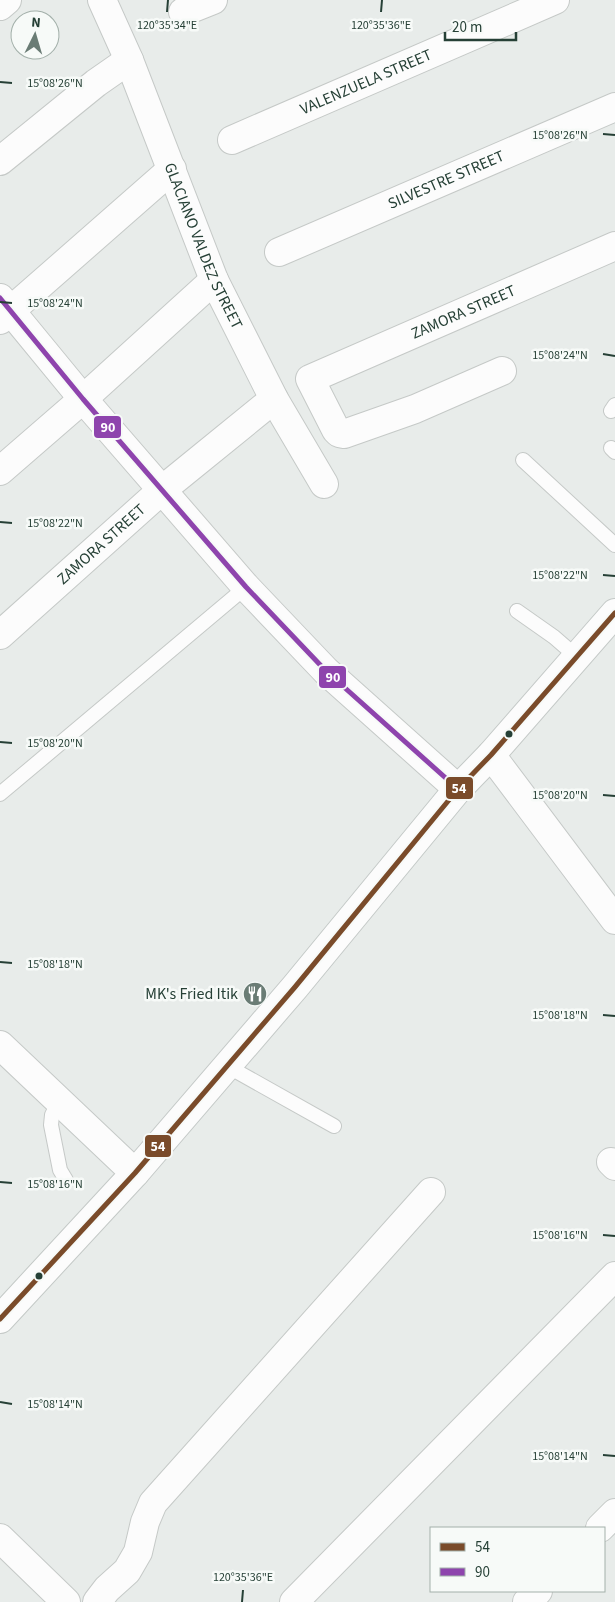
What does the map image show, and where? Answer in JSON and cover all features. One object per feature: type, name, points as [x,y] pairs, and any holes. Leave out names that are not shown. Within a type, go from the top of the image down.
[{"type":"street","points":[[0,6],[7,0]]},
{"type":"street","name":"GLACIANO VALDEZ STREET","points":[[102,0],[129,60],[214,280],[274,399],[324,484]]},
{"type":"street","points":[[183,12],[213,0]]},
{"type":"street","name":"VALENZUELA STREET","points":[[232,140],[555,0]]},
{"type":"street","points":[[0,161],[96,83],[129,60]]},
{"type":"street","name":"SILVESTRE STREET","points":[[279,252],[615,107]]},
{"type":"street","points":[[172,169],[4,310],[83,398],[246,587],[326,671],[458,789]]},
{"type":"street","name":"ZAMORA STREET","points":[[502,371],[415,408],[344,434],[336,430],[310,379],[615,246]]},
{"type":"street","points":[[0,471],[214,280]]},
{"type":"street","name":"ZAMORA STREET","points":[[0,635],[162,490],[274,399]]},
{"type":"street","points":[[0,1320],[135,1173],[295,986],[458,789],[491,755],[615,613]]},
{"type":"street","points":[[491,755],[615,920]]},
{"type":"street","points":[[0,1045],[135,1173]]},
{"type":"street","points":[[97,1602],[127,1571],[138,1552],[145,1522],[153,1503],[431,1192]]},
{"type":"street","points":[[294,1602],[615,1276]]},
{"type":"street","points":[[601,1527],[615,1514]]},
{"type":"street","points":[[0,1538],[66,1602]]},
{"type":"street","points":[[527,1602],[537,1592]]},
{"type":"lane","points":[[523,460],[615,544]]},
{"type":"lane","points":[[0,794],[246,587]]},
{"type":"lane","points":[[517,611],[554,637],[577,657]]},
{"type":"lane","points":[[227,1066],[334,1126]]},
{"type":"lane","points":[[59,1101],[52,1115],[51,1125],[60,1170],[66,1180]]},
{"type":"transit line","name":"90","points":[[0,298],[83,399],[246,587],[326,671],[458,789]]},
{"type":"transit line","name":"54","points":[[0,1319],[135,1173],[295,987],[458,789],[491,755],[615,613]]},
{"type":"place","name":"MK's Fried Itik","points":[[255,994]]}]
